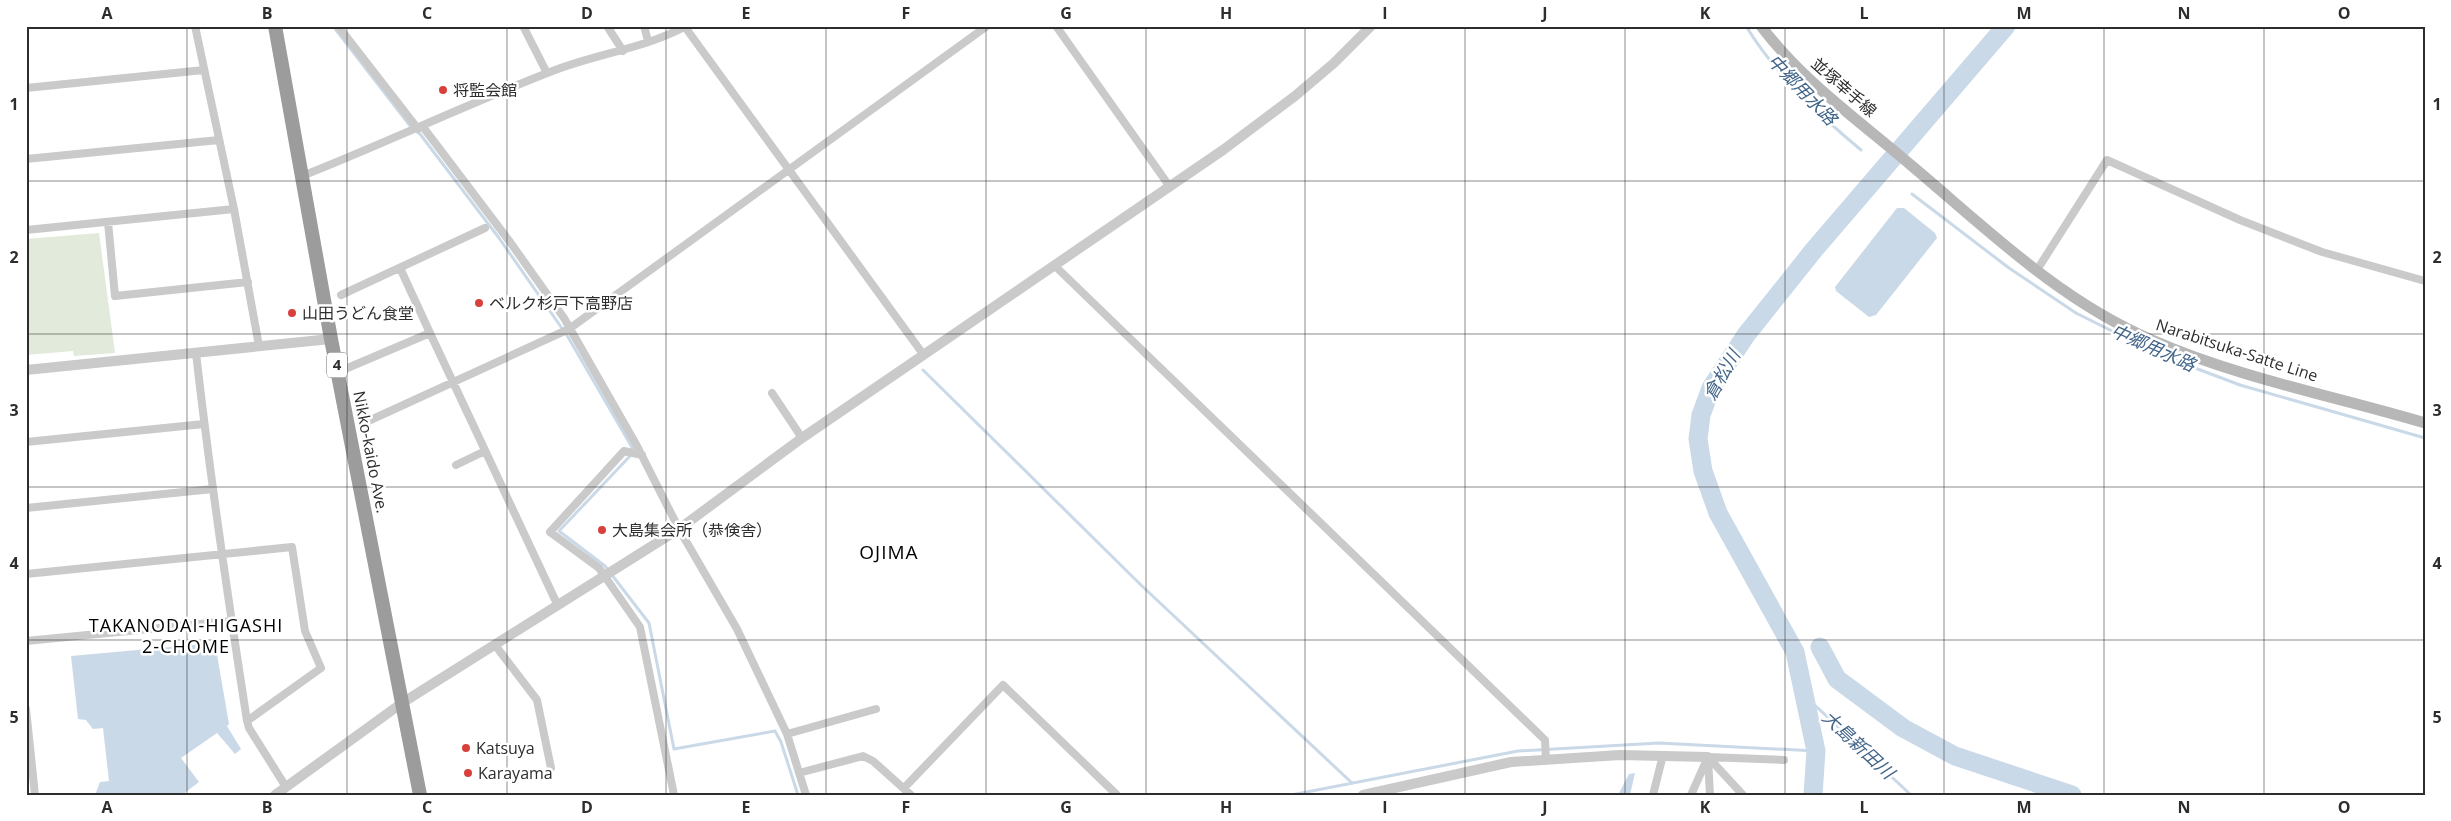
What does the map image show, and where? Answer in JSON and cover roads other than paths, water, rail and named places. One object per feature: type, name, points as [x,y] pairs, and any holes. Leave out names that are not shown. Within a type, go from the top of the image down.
[{"type":"highway","name":"Nikko-kaido Ave.","points":[[275,26],[338,372],[420,795]]},
{"type":"main road","name":"並塚幸手線","points":[[1761,26],[1782,54],[1912,166]]},
{"type":"main road","name":"Narabitsuka-Satte Line","points":[[1912,166],[2008,250],[2101,314],[2151,340],[2210,362],[2425,423]]},
{"type":"street","points":[[195,26],[234,209],[260,346]]},
{"type":"street","points":[[338,26],[510,242],[569,329],[642,455],[679,529],[737,629],[787,734],[806,795]]},
{"type":"street","points":[[523,26],[547,73]]},
{"type":"street","points":[[607,26],[623,51]]},
{"type":"street","points":[[644,26],[648,41]]},
{"type":"street","points":[[364,423],[569,329],[987,26]]},
{"type":"street","points":[[1056,26],[1170,187]]},
{"type":"street","points":[[196,353],[231,621],[247,721],[280,792],[402,702],[606,577],[679,529],[802,438],[1170,187],[1295,96],[1334,63],[1370,26]]},
{"type":"street","points":[[302,176],[421,128],[547,73],[571,64],[623,51],[685,27],[923,354]]},
{"type":"street","points":[[26,88],[204,70]]},
{"type":"street","points":[[26,159],[219,140]]},
{"type":"street","points":[[2037,270],[2107,160],[2240,220],[2322,252],[2425,281]]},
{"type":"street","points":[[26,230],[234,209]]},
{"type":"street","points":[[108,222],[115,296],[248,282]]},
{"type":"street","points":[[341,295],[485,228]]},
{"type":"street","points":[[1054,265],[1545,740],[1546,760]]},
{"type":"street","points":[[400,268],[558,606]]},
{"type":"street","points":[[338,372],[430,333]]},
{"type":"street","points":[[26,370],[332,339]]},
{"type":"street","points":[[772,393],[802,438]]},
{"type":"street","points":[[26,442],[204,424]]},
{"type":"street","points":[[456,464],[485,451]]},
{"type":"street","points":[[642,455],[624,451],[550,532],[600,568],[640,627],[674,795]]},
{"type":"street","points":[[26,508],[213,489]]},
{"type":"street","points":[[26,574],[292,547],[305,631],[321,668],[247,721]]},
{"type":"street","points":[[26,641],[231,621]]},
{"type":"street","points":[[495,645],[537,700],[551,768]]},
{"type":"street","points":[[904,788],[1003,685],[1117,795]]},
{"type":"street","points":[[26,709],[35,795]]},
{"type":"street","points":[[787,734],[876,709]]},
{"type":"street","points":[[1360,794],[1511,762],[1620,755],[1784,760]]},
{"type":"street","points":[[1653,795],[1663,755]]},
{"type":"street","points":[[799,773],[863,756],[872,761],[911,795]]},
{"type":"street","points":[[1691,795],[1708,757]]},
{"type":"street","points":[[1708,757],[1710,795]]},
{"type":"street","points":[[1708,757],[1743,795]]},
{"type":"water","points":[[1897,208],[1904,208],[1935,233],[1937,238],[1876,315],[1869,317],[1836,291],[1835,287]]},
{"type":"water","points":[[215,643],[229,724],[227,726],[241,749],[235,754],[217,733],[181,758],[199,782],[182,795],[95,795],[100,782],[109,781],[103,728],[93,729],[86,720],[78,719],[71,656]]},
{"type":"water","points":[[1635,773],[1630,795],[1618,795],[1629,774]]},
{"type":"waterway","points":[[333,26],[411,127],[420,134],[499,238],[568,337],[633,449],[630,456],[559,531],[605,566],[649,623],[674,749],[775,731],[781,742],[798,795]]},
{"type":"waterway","name":"中郷用水路","points":[[1746,26],[1770,61],[1784,77],[1829,123],[1861,150]]},
{"type":"waterway","name":"倉松川","points":[[1813,795],[1816,751],[1795,652],[1718,513],[1703,471],[1698,439],[1701,415],[1711,388],[1746,335],[1813,251],[2006,26]]},
{"type":"waterway","name":"中郷用水路","points":[[1912,194],[2009,268],[2076,313],[2158,354],[2240,385],[2425,438]]},
{"type":"waterway","points":[[923,370],[1142,586],[1352,783]]},
{"type":"waterway","points":[[1820,647],[1837,679],[1903,728],[1955,756],[2072,795]]},
{"type":"waterway","name":"大島新田川","points":[[1805,696],[1911,795]]},
{"type":"waterway","points":[[1291,795],[1518,751],[1659,743],[1816,751]]},
{"type":"place","name":"将監会館","points":[[443,90]]},
{"type":"place","name":"ベルク杉戸下高野店","points":[[479,303]]},
{"type":"place","name":"山田うどん食堂","points":[[292,313]]},
{"type":"place","name":"大島集会所（恭倹舎）","points":[[602,530]]},
{"type":"place","name":"Katsuya","points":[[466,748]]},
{"type":"place","name":"Karayama","points":[[468,773]]},
{"type":"district","name":"OJIMA","points":[[889,552]]},
{"type":"district","name":"TAKANODAI-HIGASHI 2-CHOME","points":[[186,636]]}]
